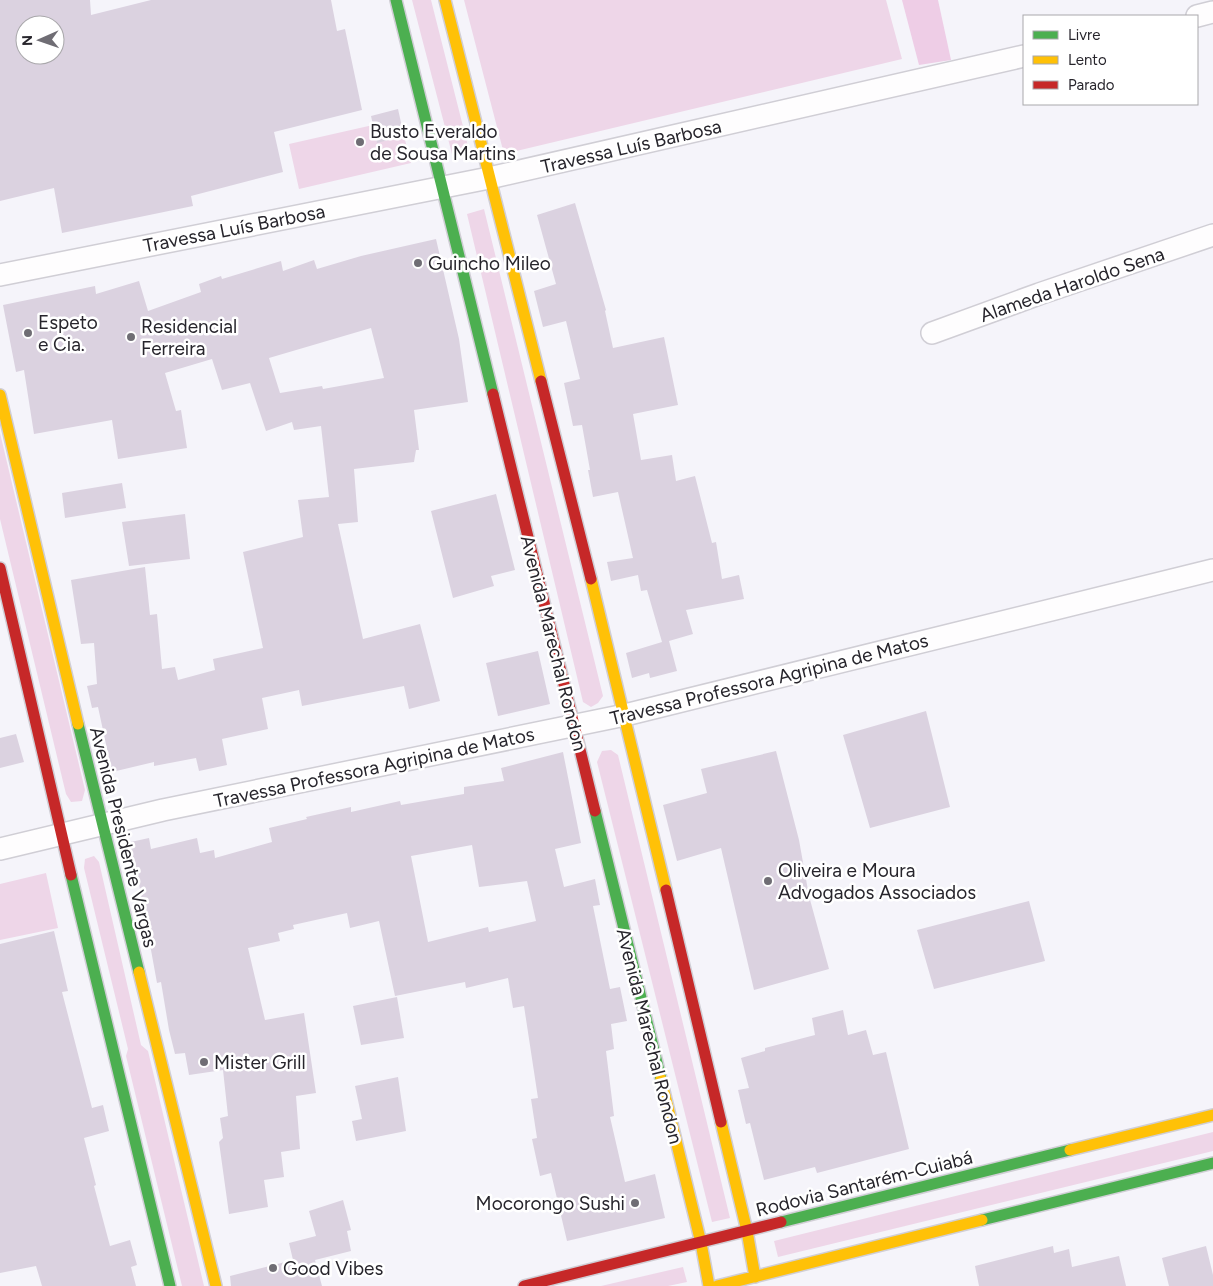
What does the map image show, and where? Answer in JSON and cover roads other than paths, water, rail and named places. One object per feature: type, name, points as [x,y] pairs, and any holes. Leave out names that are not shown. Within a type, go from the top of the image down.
[{"type":"main road","name":"Avenida Marechal Rondon","points":[[396,0],[701,1243],[709,1286]]},
{"type":"main road","points":[[445,0],[625,715],[747,1231],[755,1277]]},
{"type":"main road","name":"Avenida Presidente Vargas","points":[[0,395],[102,824],[216,1286]]},
{"type":"main road","points":[[0,568],[61,833],[170,1286]]},
{"type":"main road","name":"Rodovia Santarém-Cuiabá","points":[[524,1286],[1213,1115]]},
{"type":"main road","points":[[728,1285],[1213,1163]]},
{"type":"street","points":[[1198,16],[1213,12]]},
{"type":"street","name":"Travessa Luís Barbosa","points":[[0,274],[489,178],[1023,56]]},
{"type":"street","name":"Alameda Haroldo Sena","points":[[932,333],[1039,294],[1213,235]]},
{"type":"street","name":"Travessa Professora Agripina de Matos","points":[[0,849],[163,810],[625,715],[1213,570]]},
{"type":"place","name":"Busto Everaldo de Sousa Martins","points":[[360,142]]},
{"type":"place","name":"Guincho Mileo","points":[[418,263]]},
{"type":"place","name":"Espeto e Cia.","points":[[28,333]]},
{"type":"place","name":"Residencial Ferreira","points":[[131,337]]},
{"type":"place","name":"Oliveira e Moura Advogados Associados","points":[[768,881]]},
{"type":"place","name":"Mister Grill","points":[[204,1062]]},
{"type":"place","name":"Mocorongo Sushi","points":[[635,1203]]},
{"type":"place","name":"Good Vibes","points":[[273,1268]]}]
